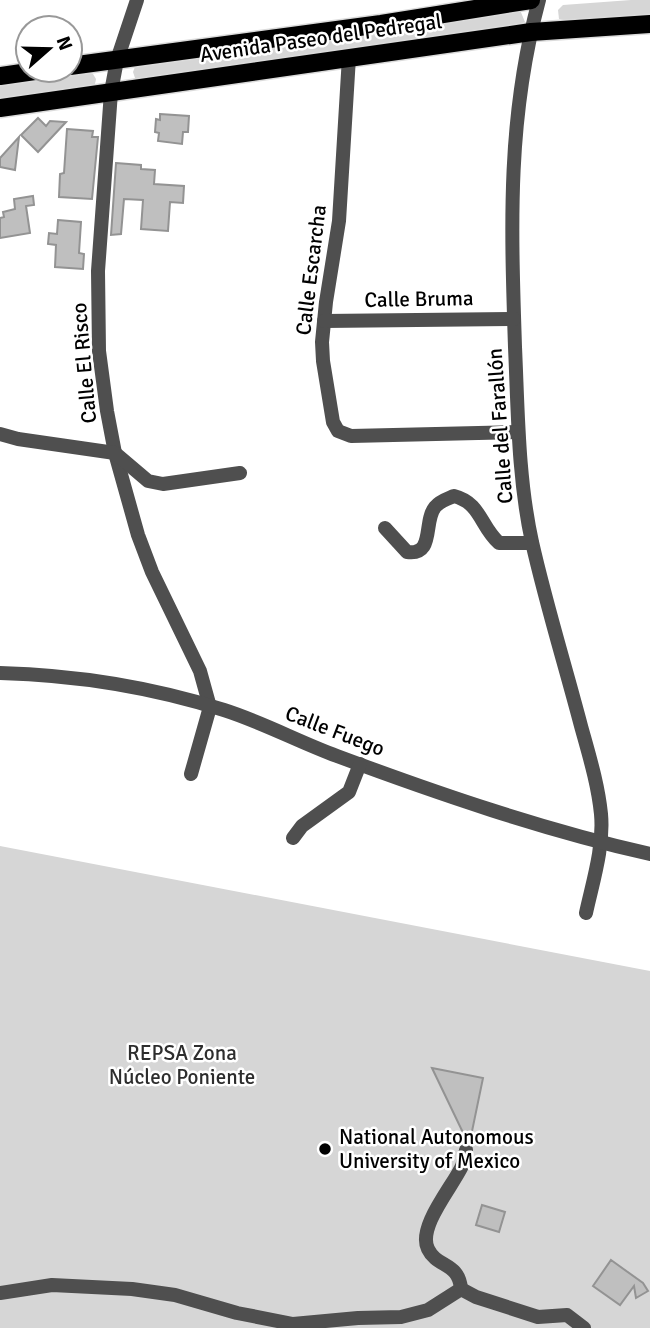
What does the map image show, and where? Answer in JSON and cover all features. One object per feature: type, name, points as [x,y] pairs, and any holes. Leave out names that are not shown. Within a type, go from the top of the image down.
[{"type":"main road","name":"Avenida Paseo del Pedregal","points":[[84,65],[381,24],[531,0]]},
{"type":"main road","name":"Avenida Paseo del Pedregal","points":[[0,108],[531,32],[650,24]]},
{"type":"street","name":"Calle El Risco","points":[[138,0],[117,61],[111,92],[98,271],[99,351],[115,453],[138,535],[161,592],[201,671],[210,707]]},
{"type":"street","name":"Calle del Farallón","points":[[539,0],[517,106],[513,145],[512,246],[518,432],[532,543],[594,773],[601,815],[600,842],[586,913]]},
{"type":"street","name":"Calle Escarcha","points":[[349,57],[339,221],[324,321],[323,361],[329,407],[338,431],[351,436],[518,432]]},
{"type":"street","name":"Calle Bruma","points":[[324,321],[514,319]]},
{"type":"street","points":[[0,434],[115,453],[149,481],[163,484],[240,473]]},
{"type":"street","points":[[385,528],[407,552],[420,551],[425,546],[431,513],[436,505],[454,496],[466,499],[478,511],[488,533],[499,542],[532,543]]},
{"type":"street","name":"Calle Fuego","points":[[0,673],[66,676],[126,684],[223,710],[360,764],[536,825],[650,854]]},
{"type":"street","points":[[191,774],[210,707]]},
{"type":"street","points":[[293,838],[302,826],[349,792],[360,764]]},
{"type":"street","points":[[466,1150],[462,1164],[428,1226],[425,1238],[432,1255],[457,1273],[461,1289],[476,1297],[538,1317],[567,1315],[584,1328]]},
{"type":"street","points":[[0,1293],[52,1285],[132,1289],[185,1297],[237,1313],[293,1324],[401,1317],[440,1304],[461,1289]]},
{"type":"green space","points":[[650,0],[650,19],[559,19],[558,10],[563,5]]},
{"type":"green space","points":[[520,10],[525,22],[510,29],[142,80],[135,78],[133,72],[136,64]]},
{"type":"green space","points":[[84,73],[93,74],[95,84],[90,87],[0,100],[0,84],[84,84]]},
{"type":"green space","name":"REPSA Zona Núcleo Poniente","points":[[0,846],[650,971],[650,1328],[0,1328]]},
{"type":"building","points":[[160,114],[189,116],[188,132],[183,132],[182,144],[158,141],[159,133],[155,132],[156,119],[160,120]]},
{"type":"building","points":[[38,118],[46,126],[50,121],[66,122],[38,152],[21,135]]},
{"type":"building","points":[[67,129],[93,131],[92,137],[98,137],[92,199],[59,197],[60,174],[64,173]]},
{"type":"building","points":[[19,137],[15,170],[0,167],[0,158]]},
{"type":"building","points":[[116,163],[141,165],[141,169],[155,170],[154,184],[184,186],[183,203],[170,202],[168,231],[141,229],[143,200],[124,199],[121,234],[111,235]]},
{"type":"building","points":[[33,196],[34,205],[26,206],[30,233],[0,238],[0,218],[4,217],[3,212],[15,209],[14,199]]},
{"type":"building","points":[[58,220],[81,222],[79,253],[84,254],[83,269],[55,267],[56,245],[48,244],[49,233],[57,234]]},
{"type":"building","points":[[432,1068],[483,1078],[470,1141],[467,1141]]},
{"type":"building","points":[[482,1205],[505,1212],[499,1232],[476,1225]]},
{"type":"building","points":[[611,1260],[643,1283],[648,1291],[636,1298],[634,1286],[620,1305],[593,1286]]},
{"type":"place","name":"National Autonomous University of Mexico","points":[[325,1149]]}]
